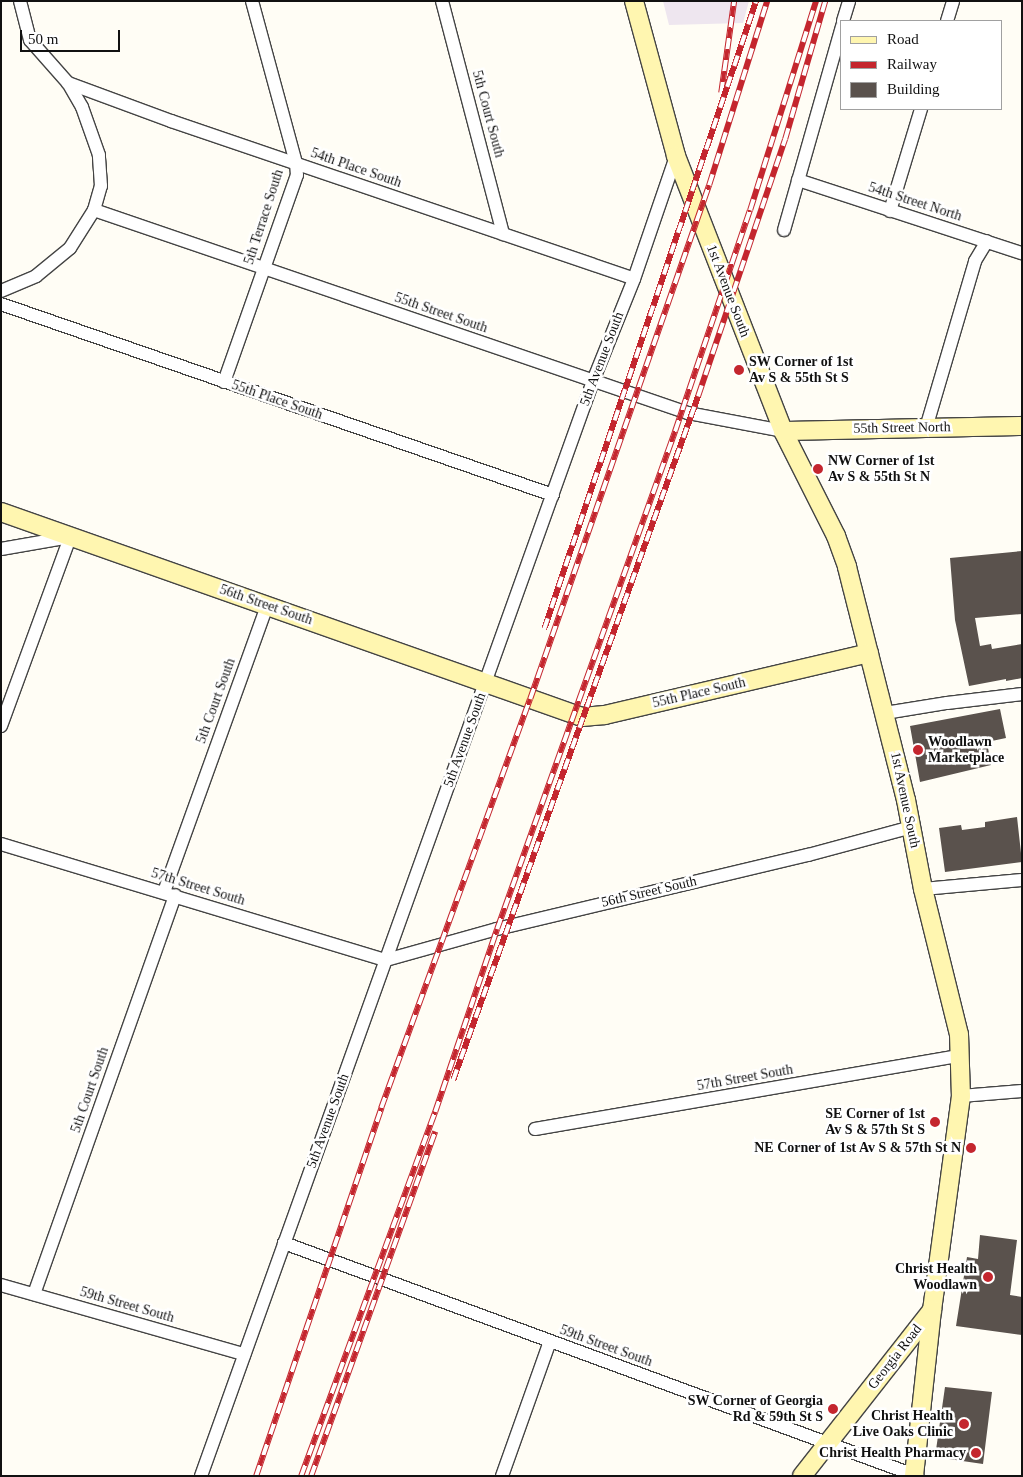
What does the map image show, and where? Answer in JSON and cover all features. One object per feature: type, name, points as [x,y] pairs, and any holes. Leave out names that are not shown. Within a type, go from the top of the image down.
[{"type":"street","points":[[1,291],[36,276],[70,248],[94,210],[101,186],[99,155],[82,107],[68,83],[30,40],[20,1]]},
{"type":"street","name":"5th Terrace South","points":[[224,382],[297,175],[296,163],[252,1]]},
{"type":"street","name":"5th Court South","points":[[442,1],[503,234]]},
{"type":"street","points":[[634,1],[676,156]]},
{"type":"street","points":[[843,20],[849,1]]},
{"type":"street","points":[[947,20],[953,1]]},
{"type":"street","points":[[784,230],[840,33]]},
{"type":"street","name":"54th Place South","points":[[68,83],[171,122],[634,278]]},
{"type":"street","points":[[890,211],[921,110]]},
{"type":"street","name":"5th Avenue South","points":[[201,1476],[593,381],[634,278],[676,156]]},
{"type":"street","name":"1st Avenue South","points":[[676,156],[783,431],[836,536],[885,714],[912,827],[923,889],[959,1034],[961,1096],[932,1310],[915,1475]]},
{"type":"street","name":"54th Street North","points":[[798,180],[1022,253]]},
{"type":"street","name":"55th Street South","points":[[94,210],[688,414],[783,431]]},
{"type":"street","points":[[926,428],[975,261],[987,241]]},
{"type":"street","name":"55th Place South","points":[[1,304],[553,495]]},
{"type":"street","name":"55th Street North","points":[[783,431],[1022,426]]},
{"type":"street","name":"56th Street South","points":[[1,512],[530,699]]},
{"type":"street","points":[[1,549],[70,536]]},
{"type":"street","points":[[1,726],[70,536]]},
{"type":"street","name":"5th Court South","points":[[34,1294],[267,606]]},
{"type":"street","name":"55th Place South","points":[[530,699],[582,717],[594,717],[869,653]]},
{"type":"street","points":[[885,714],[947,703],[1022,694]]},
{"type":"street","name":"56th Street South","points":[[386,960],[497,929],[808,855],[912,827]]},
{"type":"street","name":"57th Street South","points":[[1,844],[386,960]]},
{"type":"street","points":[[923,889],[1022,880]]},
{"type":"street","name":"57th Street South","points":[[535,1129],[959,1056]]},
{"type":"street","points":[[961,1096],[1022,1092]]},
{"type":"street","name":"59th Street South","points":[[284,1242],[915,1475]]},
{"type":"street","name":"59th Street South","points":[[1,1285],[244,1354]]},
{"type":"street","name":"Georgia Road","points":[[802,1476],[932,1310]]},
{"type":"street","points":[[502,1476],[550,1341]]},
{"type":"shaded area","points":[[663,1],[749,1],[743,23],[669,25]]},
{"type":"building","points":[[1022,551],[1022,614],[975,618],[980,646],[991,644],[992,649],[1022,644],[1022,678],[969,686],[955,620],[950,558]]},
{"type":"building","points":[[1000,709],[1006,738],[987,742],[991,765],[920,782],[910,726]]},
{"type":"building","points":[[1017,817],[1022,862],[945,872],[939,828],[961,825],[962,830],[985,827],[985,822]]},
{"type":"building","name":"Christ Health Woodlawn","points":[[980,1235],[1017,1240],[1010,1295],[1022,1297],[1022,1335],[956,1326],[967,1257],[978,1259]]},
{"type":"building","name":"Christ Health Live Oaks Clinic","points":[[945,1387],[992,1392],[983,1464],[935,1457]]},
{"type":"railway","points":[[721,93],[734,1]]},
{"type":"railway","points":[[544,629],[756,1]]},
{"type":"railway","points":[[256,1476],[381,1108],[530,699],[709,185],[767,1]]},
{"type":"railway","points":[[301,1476],[435,1112],[497,929],[675,431],[750,210],[816,1]]},
{"type":"railway","points":[[453,1080],[698,396],[785,139],[825,1]]},
{"type":"railway","points":[[311,1476],[435,1132]]},
{"type":"place","name":"SW Corner of 1st Av S & 55th St S","points":[[739,370]]},
{"type":"place","name":"NW Corner of 1st Av S & 55th St N","points":[[818,469]]},
{"type":"place","name":"Woodlawn Marketplace","points":[[918,750]]},
{"type":"place","name":"SE Corner of 1st Av S & 57th St S","points":[[935,1122]]},
{"type":"place","name":"NE Corner of 1st Av S & 57th St N","points":[[971,1148]]},
{"type":"place","name":"Christ Health Woodlawn","points":[[988,1277]]},
{"type":"place","name":"SW Corner of Georgia Rd & 59th St S","points":[[833,1409]]},
{"type":"place","name":"Christ Health Live Oaks Clinic","points":[[964,1424]]},
{"type":"place","name":"Christ Health Pharmacy","points":[[976,1453]]}]
